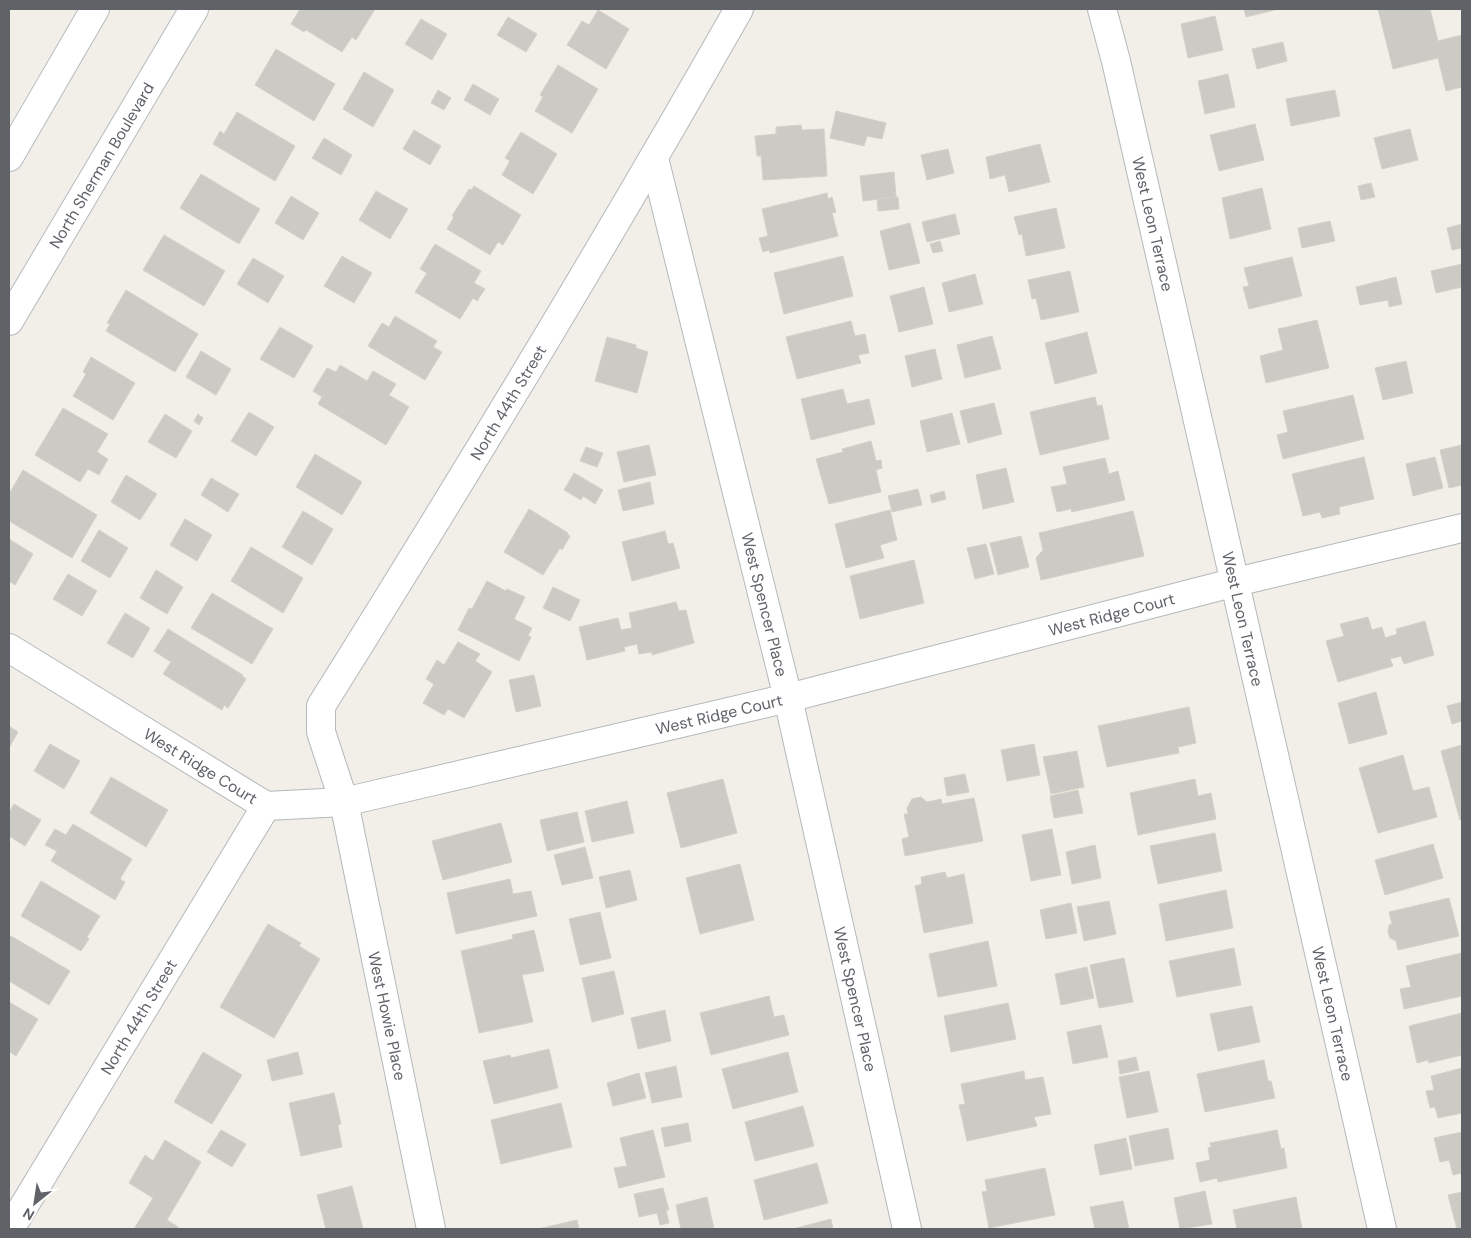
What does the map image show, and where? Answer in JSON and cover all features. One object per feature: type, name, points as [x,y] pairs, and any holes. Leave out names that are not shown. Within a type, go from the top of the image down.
[{"type":"street","points":[[9,157],[95,9]]},
{"type":"street","name":"North Sherman Boulevard","points":[[9,321],[194,9]]},
{"type":"street","name":"North 44th Street","points":[[344,802],[321,732],[320,706],[444,510],[654,158],[739,9]]},
{"type":"street","name":"West Leon Terrace","points":[[1102,9],[1236,582],[1382,1229]]},
{"type":"street","name":"West Spencer Place","points":[[654,158],[788,698],[907,1229]]},
{"type":"street","name":"West Ridge Court","points":[[9,648],[266,806],[344,802],[788,698],[1236,582],[1462,528]]},
{"type":"street","name":"West Howie Place","points":[[344,802],[431,1229]]},
{"type":"street","name":"North 44th Street","points":[[10,1229],[266,806]]},
{"type":"building","points":[[300,9],[375,9],[356,40],[352,37],[342,52],[306,30],[304,32],[291,24]]},
{"type":"building","points":[[1244,9],[1275,9],[1275,10],[1246,17]]},
{"type":"building","points":[[1378,9],[1430,9],[1438,41],[1462,35],[1462,87],[1446,91],[1438,58],[1393,69]]},
{"type":"building","points":[[598,10],[629,29],[606,69],[567,45],[582,21],[589,25]]},
{"type":"building","points":[[1215,16],[1223,50],[1188,58],[1181,24]]},
{"type":"building","points":[[508,17],[537,34],[526,52],[497,35]]},
{"type":"building","points":[[421,19],[447,34],[432,60],[405,44]]},
{"type":"building","points":[[1283,42],[1287,61],[1257,69],[1252,49]]},
{"type":"building","points":[[276,49],[335,84],[314,121],[255,85]]},
{"type":"building","points":[[558,65],[598,89],[572,133],[535,111],[543,97],[540,95]]},
{"type":"building","points":[[364,72],[394,90],[373,127],[343,109]]},
{"type":"building","points":[[1228,74],[1235,107],[1205,114],[1198,81]]},
{"type":"building","points":[[473,84],[499,99],[490,115],[464,100]]},
{"type":"building","points":[[438,90],[451,98],[444,110],[431,103]]},
{"type":"building","points":[[1335,90],[1340,116],[1291,126],[1286,99]]},
{"type":"building","points":[[836,111],[886,123],[882,139],[867,136],[864,146],[830,138]]},
{"type":"building","points":[[237,112],[295,146],[275,181],[213,144],[220,131],[224,134]]},
{"type":"building","points":[[1255,124],[1264,160],[1219,171],[1210,135]]},
{"type":"building","points":[[801,125],[802,130],[824,129],[827,176],[763,180],[761,156],[757,156],[755,136],[776,134],[776,127]]},
{"type":"building","points":[[1410,129],[1418,160],[1382,169],[1374,138]]},
{"type":"building","points":[[414,130],[441,146],[430,165],[403,149]]},
{"type":"building","points":[[521,132],[557,154],[533,194],[502,175],[510,161],[505,158]]},
{"type":"building","points":[[324,138],[352,155],[341,175],[312,158]]},
{"type":"building","points":[[1040,144],[1050,182],[1009,192],[1005,175],[990,179],[986,157]]},
{"type":"building","points":[[948,149],[954,173],[927,180],[921,155]]},
{"type":"building","points":[[894,172],[896,197],[863,201],[860,176]]},
{"type":"building","points":[[201,174],[260,209],[239,244],[180,208]]},
{"type":"building","points":[[1371,183],[1375,197],[1361,200],[1358,186]]},
{"type":"building","points":[[474,186],[521,215],[503,245],[498,242],[490,255],[447,229],[454,217],[452,216],[469,189],[472,190]]},
{"type":"building","points":[[1262,188],[1271,229],[1230,239],[1222,198]]},
{"type":"building","points":[[376,191],[408,209],[390,239],[359,220]]},
{"type":"building","points":[[827,193],[828,199],[832,197],[836,212],[832,213],[838,236],[770,253],[769,250],[763,252],[759,238],[768,236],[762,209]]},
{"type":"building","points":[[291,196],[319,213],[303,240],[275,223]]},
{"type":"building","points":[[898,197],[899,209],[878,211],[877,199]]},
{"type":"building","points":[[1056,208],[1065,248],[1026,256],[1022,234],[1019,235],[1014,217]]},
{"type":"building","points":[[955,214],[960,234],[927,242],[922,222]]},
{"type":"building","points":[[1330,221],[1335,241],[1302,248],[1298,228]]},
{"type":"building","points":[[910,223],[920,263],[889,270],[880,231]]},
{"type":"building","points":[[1462,224],[1462,248],[1452,250],[1447,228]]},
{"type":"building","points":[[164,235],[225,271],[204,306],[143,270]]},
{"type":"building","points":[[940,241],[943,251],[933,253],[930,244]]},
{"type":"building","points":[[435,244],[481,271],[474,283],[485,289],[477,301],[473,298],[460,319],[415,292],[427,273],[420,269]]},
{"type":"building","points":[[342,256],[372,273],[354,303],[324,286]]},
{"type":"building","points":[[843,256],[853,296],[784,314],[774,273]]},
{"type":"building","points":[[1292,257],[1302,296],[1249,309],[1243,287],[1249,286],[1244,268]]},
{"type":"building","points":[[253,258],[284,276],[268,303],[237,284]]},
{"type":"building","points":[[1462,264],[1462,287],[1436,293],[1431,271]]},
{"type":"building","points":[[1070,271],[1079,312],[1041,320],[1036,298],[1032,299],[1028,280]]},
{"type":"building","points":[[975,274],[983,304],[949,312],[942,283]]},
{"type":"building","points":[[1396,277],[1402,304],[1389,307],[1388,300],[1360,305],[1356,287]]},
{"type":"building","points":[[924,287],[933,324],[899,332],[890,296]]},
{"type":"building","points":[[126,290],[198,334],[175,372],[106,331],[110,324],[107,323]]},
{"type":"building","points":[[395,316],[437,341],[433,347],[442,352],[425,380],[368,346],[382,323],[389,327]]},
{"type":"building","points":[[1317,320],[1329,368],[1266,383],[1260,356],[1283,350],[1278,329]]},
{"type":"building","points":[[851,321],[855,336],[865,334],[869,353],[858,355],[861,363],[797,379],[786,337]]},
{"type":"building","points":[[280,327],[313,346],[294,378],[260,359]]},
{"type":"building","points":[[1087,332],[1097,373],[1055,384],[1045,343]]},
{"type":"building","points":[[992,336],[1001,369],[965,378],[957,345]]},
{"type":"building","points":[[607,337],[636,345],[636,348],[648,352],[637,393],[595,381]]},
{"type":"building","points":[[935,349],[942,379],[912,387],[905,356]]},
{"type":"building","points":[[201,351],[231,369],[216,395],[186,377]]},
{"type":"building","points":[[91,357],[135,383],[113,420],[73,396],[86,374],[83,372]]},
{"type":"building","points":[[1406,361],[1413,393],[1383,400],[1375,368]]},
{"type":"building","points":[[340,365],[367,381],[373,371],[396,384],[389,395],[409,407],[386,445],[318,404],[322,397],[313,391],[327,368],[336,372]]},
{"type":"building","points":[[843,389],[847,404],[869,399],[875,424],[811,440],[801,399]]},
{"type":"building","points":[[1353,395],[1364,439],[1283,459],[1277,435],[1288,432],[1283,411]]},
{"type":"building","points":[[1095,397],[1097,406],[1102,405],[1109,439],[1040,455],[1030,412]]},
{"type":"building","points":[[994,403],[1002,434],[968,443],[960,411]]},
{"type":"building","points":[[63,408],[108,434],[97,452],[108,459],[99,475],[88,469],[80,482],[35,455]]},
{"type":"building","points":[[249,412],[274,427],[256,456],[231,441]]},
{"type":"building","points":[[952,413],[960,444],[927,452],[920,421]]},
{"type":"building","points":[[165,414],[192,431],[176,458],[148,442]]},
{"type":"building","points":[[198,414],[203,418],[199,425],[194,421]]},
{"type":"building","points":[[871,441],[876,461],[881,460],[882,468],[876,470],[881,492],[829,504],[816,459],[843,452],[842,449]]},
{"type":"building","points":[[649,445],[656,475],[624,482],[617,452]]},
{"type":"building","points":[[1462,445],[1462,485],[1449,488],[1440,450]]},
{"type":"building","points":[[586,447],[603,453],[597,467],[580,461]]},
{"type":"building","points":[[315,454],[362,482],[342,515],[296,487]]},
{"type":"building","points":[[1364,457],[1374,499],[1339,507],[1340,514],[1322,518],[1320,512],[1303,516],[1292,474]]},
{"type":"building","points":[[1435,457],[1443,488],[1413,496],[1406,464]]},
{"type":"building","points":[[1105,458],[1109,474],[1118,471],[1125,500],[1072,512],[1071,509],[1057,512],[1051,487],[1067,484],[1063,467]]},
{"type":"building","points":[[1006,468],[1014,502],[983,509],[976,475]]},
{"type":"building","points":[[23,470],[97,515],[72,558],[9,521],[9,494]]},
{"type":"building","points":[[574,473],[603,490],[595,504],[583,496],[581,500],[564,490]]},
{"type":"building","points":[[126,475],[157,494],[140,520],[111,502]]},
{"type":"building","points":[[211,478],[239,494],[228,512],[201,495]]},
{"type":"building","points":[[650,482],[654,504],[623,511],[618,490]]},
{"type":"building","points":[[918,489],[922,505],[892,512],[888,496]]},
{"type":"building","points":[[944,491],[946,499],[932,503],[930,495]]},
{"type":"building","points":[[529,509],[570,536],[543,575],[504,552]]},
{"type":"building","points":[[890,510],[897,540],[880,545],[884,558],[846,568],[835,524]]},
{"type":"building","points":[[303,511],[333,529],[312,565],[282,547]]},
{"type":"building","points":[[1133,511],[1144,556],[1041,580],[1036,558],[1043,550],[1039,533]]},
{"type":"building","points":[[185,519],[212,535],[197,561],[170,545]]},
{"type":"building","points":[[99,530],[128,548],[110,578],[81,561]]},
{"type":"building","points":[[665,531],[668,544],[673,543],[680,568],[632,581],[622,542]]},
{"type":"building","points":[[1021,536],[1029,567],[998,575],[990,543]]},
{"type":"building","points":[[9,539],[33,554],[15,585],[9,581]]},
{"type":"building","points":[[986,544],[994,574],[975,579],[967,548]]},
{"type":"building","points":[[251,547],[303,578],[283,613],[231,581]]},
{"type":"building","points":[[914,560],[924,603],[860,619],[850,576]]},
{"type":"building","points":[[156,570],[183,587],[167,614],[140,598]]},
{"type":"building","points":[[68,574],[97,591],[82,616],[53,599]]},
{"type":"building","points":[[487,581],[506,591],[507,589],[525,597],[514,619],[532,628],[528,636],[531,637],[519,661],[458,630],[469,608],[472,609]]},
{"type":"building","points":[[553,587],[580,600],[570,621],[543,608]]},
{"type":"building","points":[[212,593],[273,629],[252,664],[191,628]]},
{"type":"building","points":[[676,602],[679,611],[686,610],[694,643],[652,655],[652,652],[639,654],[637,644],[624,647],[625,651],[587,660],[579,627],[618,618],[621,630],[632,628],[629,613]]},
{"type":"building","points":[[125,613],[150,628],[133,658],[107,643]]},
{"type":"building","points":[[1368,617],[1372,630],[1382,627],[1385,638],[1397,634],[1396,629],[1425,621],[1434,655],[1404,664],[1401,656],[1390,659],[1393,666],[1338,682],[1326,641],[1344,636],[1340,624]]},
{"type":"building","points":[[168,629],[243,675],[246,679],[228,708],[224,705],[222,710],[163,674],[171,662],[154,651]]},
{"type":"building","points":[[458,642],[480,654],[475,661],[492,672],[464,718],[448,709],[444,715],[423,703],[434,684],[426,679],[437,660],[444,665]]},
{"type":"building","points":[[534,675],[541,706],[516,712],[509,680]]},
{"type":"building","points":[[1376,692],[1387,734],[1349,744],[1338,703]]},
{"type":"building","points":[[1462,702],[1462,721],[1452,724],[1447,706]]},
{"type":"building","points":[[1189,707],[1196,743],[1178,747],[1179,753],[1107,767],[1098,726]]},
{"type":"building","points":[[9,726],[18,732],[9,748]]},
{"type":"building","points":[[50,744],[80,761],[64,789],[34,771]]},
{"type":"building","points":[[1034,744],[1040,775],[1007,781],[1001,750]]},
{"type":"building","points":[[1462,745],[1462,819],[1460,820],[1441,751]]},
{"type":"building","points":[[1077,751],[1084,787],[1051,794],[1043,757]]},
{"type":"building","points":[[1403,755],[1413,791],[1429,787],[1437,817],[1378,833],[1359,768]]},
{"type":"building","points":[[965,774],[969,792],[947,796],[944,778]]},
{"type":"building","points":[[111,777],[168,810],[146,847],[90,813]]},
{"type":"building","points":[[723,779],[737,833],[681,848],[667,793]]},
{"type":"building","points":[[1195,779],[1198,796],[1211,793],[1216,819],[1138,835],[1130,793]]},
{"type":"building","points":[[1078,790],[1083,813],[1054,818],[1050,796]]},
{"type":"building","points":[[921,797],[927,802],[941,799],[942,804],[974,798],[983,841],[905,856],[902,839],[909,837],[904,814],[908,814],[907,808],[912,799]]},
{"type":"building","points":[[627,801],[634,833],[592,842],[585,811]]},
{"type":"building","points":[[14,804],[41,820],[25,846],[9,836],[9,813]]},
{"type":"building","points":[[577,812],[584,842],[547,851],[540,820]]},
{"type":"building","points":[[501,823],[512,862],[443,880],[432,841]]},
{"type":"building","points":[[73,824],[132,859],[120,879],[125,882],[115,900],[51,861],[57,851],[45,845],[55,829],[66,835]]},
{"type":"building","points":[[1052,829],[1061,875],[1031,881],[1022,835]]},
{"type":"building","points":[[1215,833],[1222,871],[1158,884],[1150,846]]},
{"type":"building","points":[[1433,844],[1443,878],[1385,895],[1375,860]]},
{"type":"building","points":[[1095,845],[1101,878],[1072,884],[1066,852]]},
{"type":"building","points":[[585,847],[593,878],[562,885],[554,855]]},
{"type":"building","points":[[740,864],[754,920],[700,934],[686,878]]},
{"type":"building","points":[[630,870],[637,900],[606,908],[599,877]]},
{"type":"building","points":[[945,872],[947,878],[964,874],[973,923],[924,933],[915,886],[922,884],[921,877]]},
{"type":"building","points":[[510,879],[513,894],[531,891],[537,916],[456,934],[447,893]]},
{"type":"building","points":[[41,881],[100,916],[81,951],[21,916]]},
{"type":"building","points":[[1226,890],[1233,928],[1166,941],[1159,904]]},
{"type":"building","points":[[1449,898],[1459,936],[1398,950],[1396,941],[1390,938],[1388,931],[1389,925],[1392,924],[1389,912]]},
{"type":"building","points":[[1109,901],[1116,934],[1084,941],[1077,907]]},
{"type":"building","points":[[1071,903],[1077,933],[1046,939],[1040,910]]},
{"type":"building","points":[[600,912],[611,958],[580,965],[569,919]]},
{"type":"building","points":[[268,924],[301,943],[299,946],[320,959],[274,1038],[220,1007]]},
{"type":"building","points":[[534,930],[544,971],[522,975],[533,1022],[479,1033],[461,951],[513,939],[512,935]]},
{"type":"building","points":[[11,936],[70,971],[49,1005],[9,981],[9,939]]},
{"type":"building","points":[[988,941],[997,986],[938,997],[929,954]]},
{"type":"building","points":[[1234,948],[1241,985],[1177,997],[1169,961]]},
{"type":"building","points":[[1462,953],[1462,996],[1404,1009],[1400,989],[1411,987],[1406,966]]},
{"type":"building","points":[[1124,958],[1133,1002],[1099,1008],[1090,965]]},
{"type":"building","points":[[1087,967],[1094,998],[1061,1005],[1055,974]]},
{"type":"building","points":[[614,971],[624,1014],[592,1022],[582,978]]},
{"type":"building","points":[[769,996],[774,1017],[784,1015],[789,1035],[711,1055],[700,1013]]},
{"type":"building","points":[[9,1002],[38,1019],[16,1056],[9,1051]]},
{"type":"building","points":[[1008,1003],[1016,1039],[951,1052],[944,1016]]},
{"type":"building","points":[[1252,1006],[1260,1042],[1218,1051],[1210,1014]]},
{"type":"building","points":[[665,1010],[671,1041],[638,1049],[631,1018]]},
{"type":"building","points":[[1462,1013],[1462,1055],[1429,1063],[1428,1060],[1417,1063],[1409,1026]]},
{"type":"building","points":[[1101,1025],[1108,1057],[1073,1064],[1067,1032]]},
{"type":"building","points":[[549,1049],[558,1088],[494,1104],[483,1061],[510,1055],[511,1058]]},
{"type":"building","points":[[203,1052],[242,1075],[212,1124],[174,1102]]},
{"type":"building","points":[[298,1052],[303,1074],[272,1081],[267,1060]]},
{"type":"building","points":[[788,1052],[798,1092],[733,1109],[722,1069]]},
{"type":"building","points":[[1136,1057],[1139,1070],[1120,1074],[1118,1061]]},
{"type":"building","points":[[1264,1060],[1268,1081],[1271,1081],[1275,1098],[1205,1112],[1197,1074]]},
{"type":"building","points":[[676,1066],[682,1097],[652,1103],[645,1073]]},
{"type":"building","points":[[1462,1068],[1462,1113],[1438,1118],[1435,1107],[1430,1108],[1426,1091],[1434,1090],[1431,1076]]},
{"type":"building","points":[[1024,1071],[1025,1080],[1043,1077],[1051,1114],[1034,1117],[1037,1126],[967,1141],[959,1105],[965,1104],[961,1084]]},
{"type":"building","points":[[1149,1071],[1158,1112],[1127,1118],[1119,1077]]},
{"type":"building","points":[[639,1073],[646,1098],[613,1106],[607,1083]]},
{"type":"building","points":[[334,1093],[341,1124],[338,1125],[342,1147],[301,1156],[289,1103]]},
{"type":"building","points":[[561,1103],[572,1147],[501,1164],[491,1120]]},
{"type":"building","points":[[803,1106],[814,1146],[755,1161],[745,1122]]},
{"type":"building","points":[[688,1123],[691,1141],[665,1147],[661,1128]]},
{"type":"building","points":[[1168,1128],[1174,1159],[1135,1166],[1129,1136]]},
{"type":"building","points":[[221,1130],[246,1144],[232,1167],[207,1152]]},
{"type":"building","points":[[653,1130],[665,1177],[619,1188],[614,1168],[627,1166],[620,1138]]},
{"type":"building","points":[[1277,1130],[1281,1149],[1284,1148],[1287,1168],[1218,1182],[1217,1178],[1200,1182],[1196,1163],[1210,1160],[1208,1148],[1211,1147],[1210,1143]]},
{"type":"building","points":[[1462,1132],[1462,1173],[1453,1175],[1449,1160],[1440,1162],[1434,1138]]},
{"type":"building","points":[[1126,1138],[1132,1169],[1100,1175],[1094,1145]]},
{"type":"building","points":[[165,1140],[201,1162],[167,1220],[178,1227],[177,1229],[134,1229],[153,1198],[129,1183],[145,1155],[153,1161]]},
{"type":"building","points":[[817,1163],[828,1203],[764,1220],[754,1180]]},
{"type":"building","points":[[1045,1168],[1055,1215],[989,1228],[982,1192],[987,1191],[985,1180]]},
{"type":"building","points":[[352,1186],[363,1229],[326,1229],[317,1195]]},
{"type":"building","points":[[663,1188],[669,1210],[666,1210],[669,1223],[660,1225],[657,1213],[639,1217],[634,1194]]},
{"type":"building","points":[[1205,1191],[1212,1224],[1180,1229],[1174,1198]]},
{"type":"building","points":[[1462,1192],[1462,1229],[1457,1229],[1448,1195]]},
{"type":"building","points":[[707,1197],[714,1229],[681,1229],[676,1205]]},
{"type":"building","points":[[1296,1197],[1302,1229],[1237,1229],[1233,1210]]},
{"type":"building","points":[[1123,1201],[1129,1229],[1095,1229],[1090,1207]]},
{"type":"building","points":[[831,1219],[833,1229],[793,1229]]},
{"type":"building","points":[[577,1220],[579,1229],[538,1229]]}]
